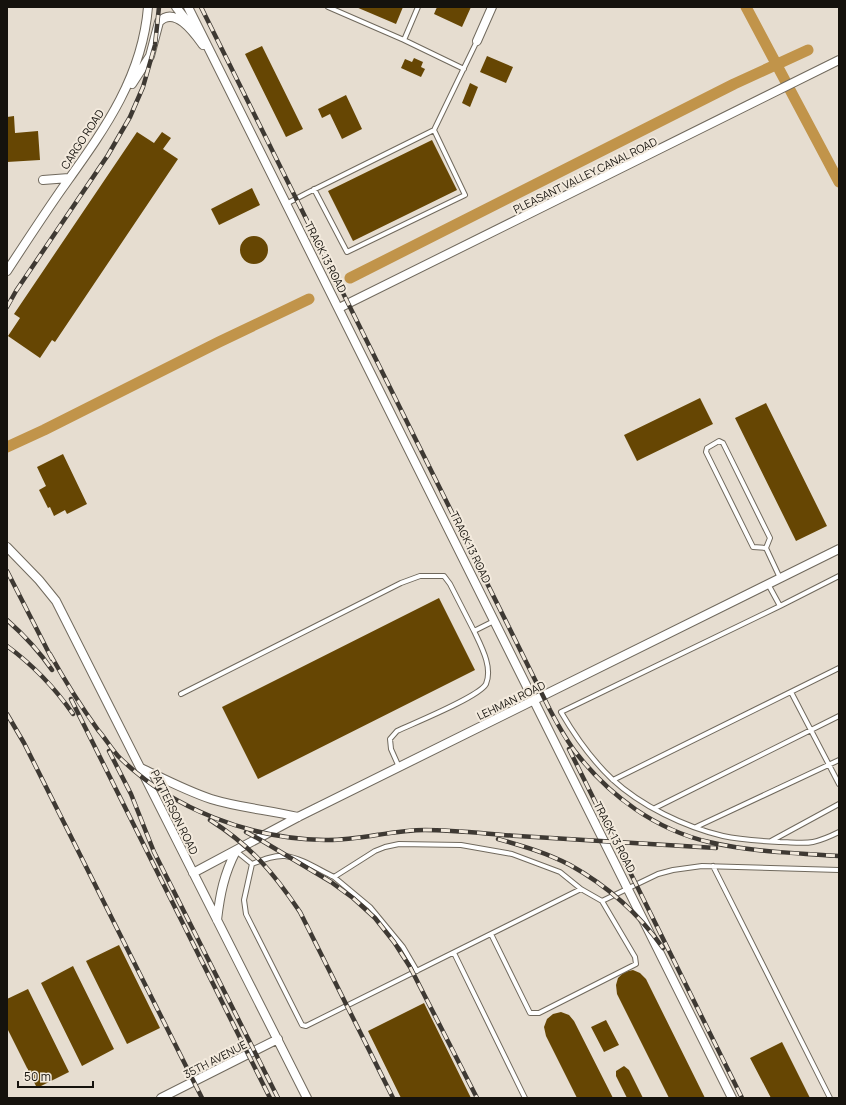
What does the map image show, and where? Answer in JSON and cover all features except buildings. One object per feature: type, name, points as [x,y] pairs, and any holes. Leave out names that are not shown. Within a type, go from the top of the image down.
[{"type":"street","name":"CARGO ROAD","points":[[7,271],[94,142],[133,74],[142,45],[148,7]]},
{"type":"street","points":[[176,7],[215,62]]},
{"type":"street","name":"TRACK 13 ROAD","points":[[188,7],[286,204],[340,308],[732,1098]]},
{"type":"street","points":[[477,41],[492,7]]},
{"type":"street","points":[[120,98],[135,80],[150,56],[159,22],[162,19],[169,16],[182,21],[207,51]]},
{"type":"street","name":"PLEASANT VALLEY CANAL ROAD","points":[[340,308],[839,60]]},
{"type":"street","points":[[43,180],[69,178]]},
{"type":"street","name":"PATTERSON ROAD","points":[[7,547],[39,580],[56,601],[307,1098]]},
{"type":"street","name":"LEHMAN ROAD","points":[[193,873],[399,767],[839,549]]},
{"type":"street","points":[[141,768],[171,783],[211,799],[278,812],[298,818]]},
{"type":"street","points":[[217,921],[220,894],[224,879],[236,850]]},
{"type":"street","name":"35TH AVENUE","points":[[162,1098],[278,1039]]},
{"type":"lane","points":[[328,7],[404,40],[464,69]]},
{"type":"lane","points":[[404,40],[418,7]]},
{"type":"lane","points":[[286,204],[434,130],[477,41]]},
{"type":"lane","points":[[314,189],[347,252],[465,195],[434,130]]},
{"type":"lane","points":[[766,548],[753,547],[706,452],[707,448],[719,441],[723,443],[770,538],[766,548],[780,578]]},
{"type":"lane","points":[[181,694],[401,583],[420,576],[444,576],[450,584],[483,650],[488,669],[486,683],[481,689],[468,698],[397,731],[390,739],[390,744],[392,753],[399,767]]},
{"type":"lane","points":[[839,576],[560,712],[573,733],[613,780],[640,800],[670,817],[723,836],[769,842],[812,842],[839,832]]},
{"type":"lane","points":[[768,584],[780,606]]},
{"type":"lane","points":[[474,631],[495,620]]},
{"type":"lane","points":[[613,780],[839,668]]},
{"type":"lane","points":[[791,692],[839,784]]},
{"type":"lane","points":[[655,808],[839,716]]},
{"type":"lane","points":[[696,827],[839,760]]},
{"type":"lane","points":[[769,842],[839,804]]},
{"type":"lane","points":[[334,877],[375,851],[400,844],[461,845],[512,854],[560,872],[581,888],[602,901],[635,957],[636,964],[539,1013],[530,1013],[491,934]]},
{"type":"lane","points":[[236,850],[252,864]]},
{"type":"lane","points":[[252,864],[271,858],[285,856],[299,860],[334,877],[370,906],[403,947],[417,971]]},
{"type":"lane","points":[[252,864],[244,900],[246,914],[302,1025],[306,1026],[581,888]]},
{"type":"lane","points":[[602,901],[658,874],[672,870],[702,866],[839,870]]},
{"type":"lane","points":[[713,866],[830,1098]]},
{"type":"lane","points":[[454,953],[525,1098]]},
{"type":"waterway","points":[[746,7],[839,182]]},
{"type":"waterway","points":[[350,278],[734,84],[808,50]]},
{"type":"waterway","points":[[7,447],[309,299]]},
{"type":"railway","points":[[7,307],[16,291],[108,155],[130,117],[143,87],[155,45],[159,7]]},
{"type":"railway","points":[[201,7],[550,710],[573,749],[604,784],[619,797],[653,820],[671,829],[709,842],[741,848],[774,852],[839,856]]},
{"type":"railway","points":[[7,571],[52,659]]},
{"type":"railway","points":[[7,620],[42,656],[52,670]]},
{"type":"railway","points":[[7,646],[43,677],[73,714]]},
{"type":"railway","points":[[50,654],[85,711],[118,756],[139,775],[187,806],[214,818],[241,827],[269,834],[325,840],[349,839],[413,830],[436,830],[716,848]]},
{"type":"railway","points":[[71,699],[270,1098]]},
{"type":"railway","points":[[7,714],[24,743],[202,1098]]},
{"type":"railway","points":[[569,749],[742,1098]]},
{"type":"railway","points":[[109,751],[131,794],[154,852],[278,1098]]},
{"type":"railway","points":[[210,820],[238,840],[260,861],[280,884],[300,912],[393,1098]]},
{"type":"railway","points":[[246,832],[331,882],[353,898],[375,918],[394,942],[410,967],[477,1098]]},
{"type":"railway","points":[[498,839],[553,857],[583,873],[609,891],[633,912],[654,935],[663,948]]}]
